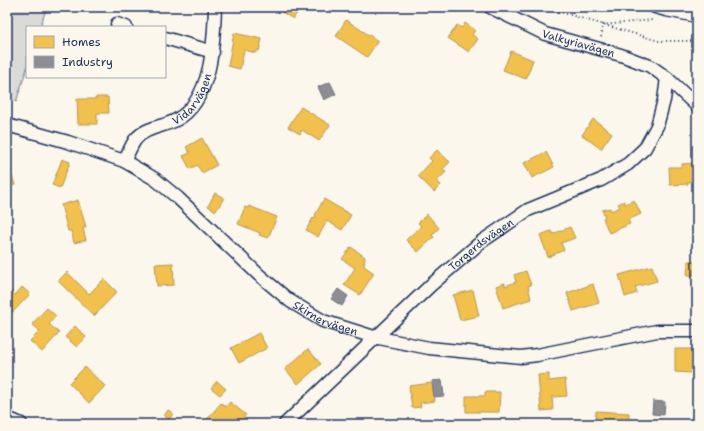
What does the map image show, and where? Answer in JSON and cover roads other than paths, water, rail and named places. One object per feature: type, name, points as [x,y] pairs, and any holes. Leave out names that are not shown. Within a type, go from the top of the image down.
[{"type":"street","name":"Vidarvägen","points":[[124,161],[134,141],[140,134],[176,120],[188,111],[200,96],[213,52],[215,7]]},
{"type":"street","name":"Valkyriavägen","points":[[490,7],[545,34],[621,55],[650,66],[667,78],[697,106]]},
{"type":"street","points":[[660,9],[697,16]]},
{"type":"street","points":[[166,38],[213,52]]},
{"type":"street","name":"Torgerdsvägen","points":[[284,424],[374,337],[431,285],[476,247],[528,210],[601,180],[628,164],[645,148],[657,126],[664,100],[667,78]]},
{"type":"street","name":"Skirnervägen","points":[[7,124],[68,142],[124,161],[155,179],[178,198],[259,275],[290,301],[322,321],[374,337],[429,348],[521,357],[657,331],[697,331]]},
{"type":"street","points":[[7,418],[20,424]]}]
